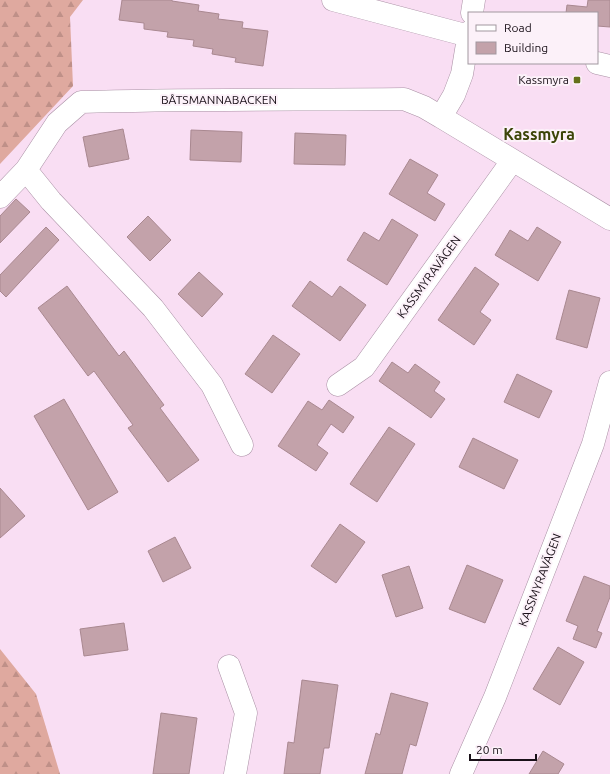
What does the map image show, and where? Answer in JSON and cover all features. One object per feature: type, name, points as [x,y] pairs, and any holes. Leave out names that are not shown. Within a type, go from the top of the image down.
[{"type":"street","points":[[333,0],[468,35]]},
{"type":"street","points":[[472,12],[474,0]]},
{"type":"street","points":[[468,41],[462,74],[454,95],[441,117],[610,219]]},
{"type":"street","points":[[598,63],[610,66]]},
{"type":"street","name":"BÅTSMANNABACKEN","points":[[0,197],[26,170],[57,123],[81,102],[157,100],[234,101],[404,99],[424,107],[441,117]]},
{"type":"street","name":"KASSMYRAVÄGEN","points":[[338,386],[364,367],[512,160]]},
{"type":"street","points":[[26,170],[51,201],[153,308],[212,386],[242,445]]},
{"type":"street","name":"KASSMYRAVÄGEN","points":[[461,774],[494,697],[593,444],[610,382]]},
{"type":"street","points":[[229,666],[246,714],[235,774]]},
{"type":"green space","points":[[0,0],[83,0],[70,17],[73,86],[0,164]]},
{"type":"green space","points":[[0,649],[36,694],[60,774],[0,774]]},
{"type":"building","points":[[122,0],[172,0],[199,5],[198,11],[219,14],[218,19],[243,22],[242,28],[268,31],[263,66],[235,62],[236,58],[212,54],[213,49],[193,46],[194,40],[167,37],[168,32],[144,29],[144,23],[119,20]]},
{"type":"building","points":[[588,0],[610,0],[610,27],[598,26],[598,12],[566,12],[567,5],[587,7]]},
{"type":"building","points":[[123,129],[129,159],[89,167],[83,137]]},
{"type":"building","points":[[191,130],[242,132],[241,162],[190,160]]},
{"type":"building","points":[[295,133],[346,135],[345,165],[294,164]]},
{"type":"building","points":[[410,159],[438,175],[427,193],[445,204],[435,221],[389,194]]},
{"type":"building","points":[[16,199],[30,212],[0,243],[0,216]]},
{"type":"building","points":[[148,216],[171,240],[150,261],[127,237]]},
{"type":"building","points":[[392,219],[418,235],[387,285],[347,260],[364,232],[379,241]]},
{"type":"building","points":[[46,227],[59,240],[6,297],[0,291],[0,275]]},
{"type":"building","points":[[537,227],[561,242],[538,281],[495,255],[510,230],[528,241]]},
{"type":"building","points":[[475,267],[499,284],[480,312],[491,320],[474,345],[438,320]]},
{"type":"building","points":[[199,272],[223,294],[202,317],[178,294]]},
{"type":"building","points":[[310,281],[332,297],[340,286],[366,305],[340,341],[292,306]]},
{"type":"building","points":[[67,286],[119,356],[124,351],[164,405],[160,408],[199,460],[168,482],[128,428],[133,425],[94,371],[88,376],[38,308]]},
{"type":"building","points":[[569,290],[600,298],[587,348],[556,339]]},
{"type":"building","points":[[273,335],[300,354],[272,393],[245,374]]},
{"type":"building","points":[[392,362],[408,373],[415,364],[440,382],[434,391],[445,399],[431,418],[379,381]]},
{"type":"building","points":[[517,374],[552,391],[539,418],[504,402]]},
{"type":"building","points":[[64,399],[118,492],[88,510],[34,416]]},
{"type":"building","points":[[329,400],[354,417],[343,433],[331,424],[317,445],[328,453],[316,471],[278,446],[308,401],[322,410]]},
{"type":"building","points":[[389,427],[415,444],[377,502],[350,484]]},
{"type":"building","points":[[473,438],[518,460],[504,489],[459,467]]},
{"type":"building","points":[[0,488],[25,516],[0,538]]},
{"type":"building","points":[[340,524],[365,542],[336,583],[311,566]]},
{"type":"building","points":[[175,537],[191,568],[163,582],[148,551]]},
{"type":"building","points":[[467,565],[503,580],[485,623],[449,609]]},
{"type":"building","points":[[409,566],[423,608],[396,617],[382,575]]},
{"type":"building","points":[[584,576],[610,586],[610,597],[597,631],[602,633],[596,648],[573,639],[578,626],[566,621]]},
{"type":"building","points":[[124,623],[128,650],[84,656],[80,629]]},
{"type":"building","points":[[558,647],[584,662],[560,705],[533,689]]},
{"type":"building","points":[[302,680],[338,685],[329,748],[324,748],[320,774],[284,774],[288,742],[294,743]]},
{"type":"building","points":[[391,693],[428,703],[416,746],[410,744],[402,774],[365,774],[376,733],[380,735]]},
{"type":"building","points":[[161,713],[197,718],[189,774],[153,774]]},
{"type":"building","points":[[543,751],[564,764],[558,774],[529,774]]},
{"type":"place","name":"Kassmyra","points":[[577,80]]},
{"type":"district","name":"Kassmyra","points":[[539,134]]}]
